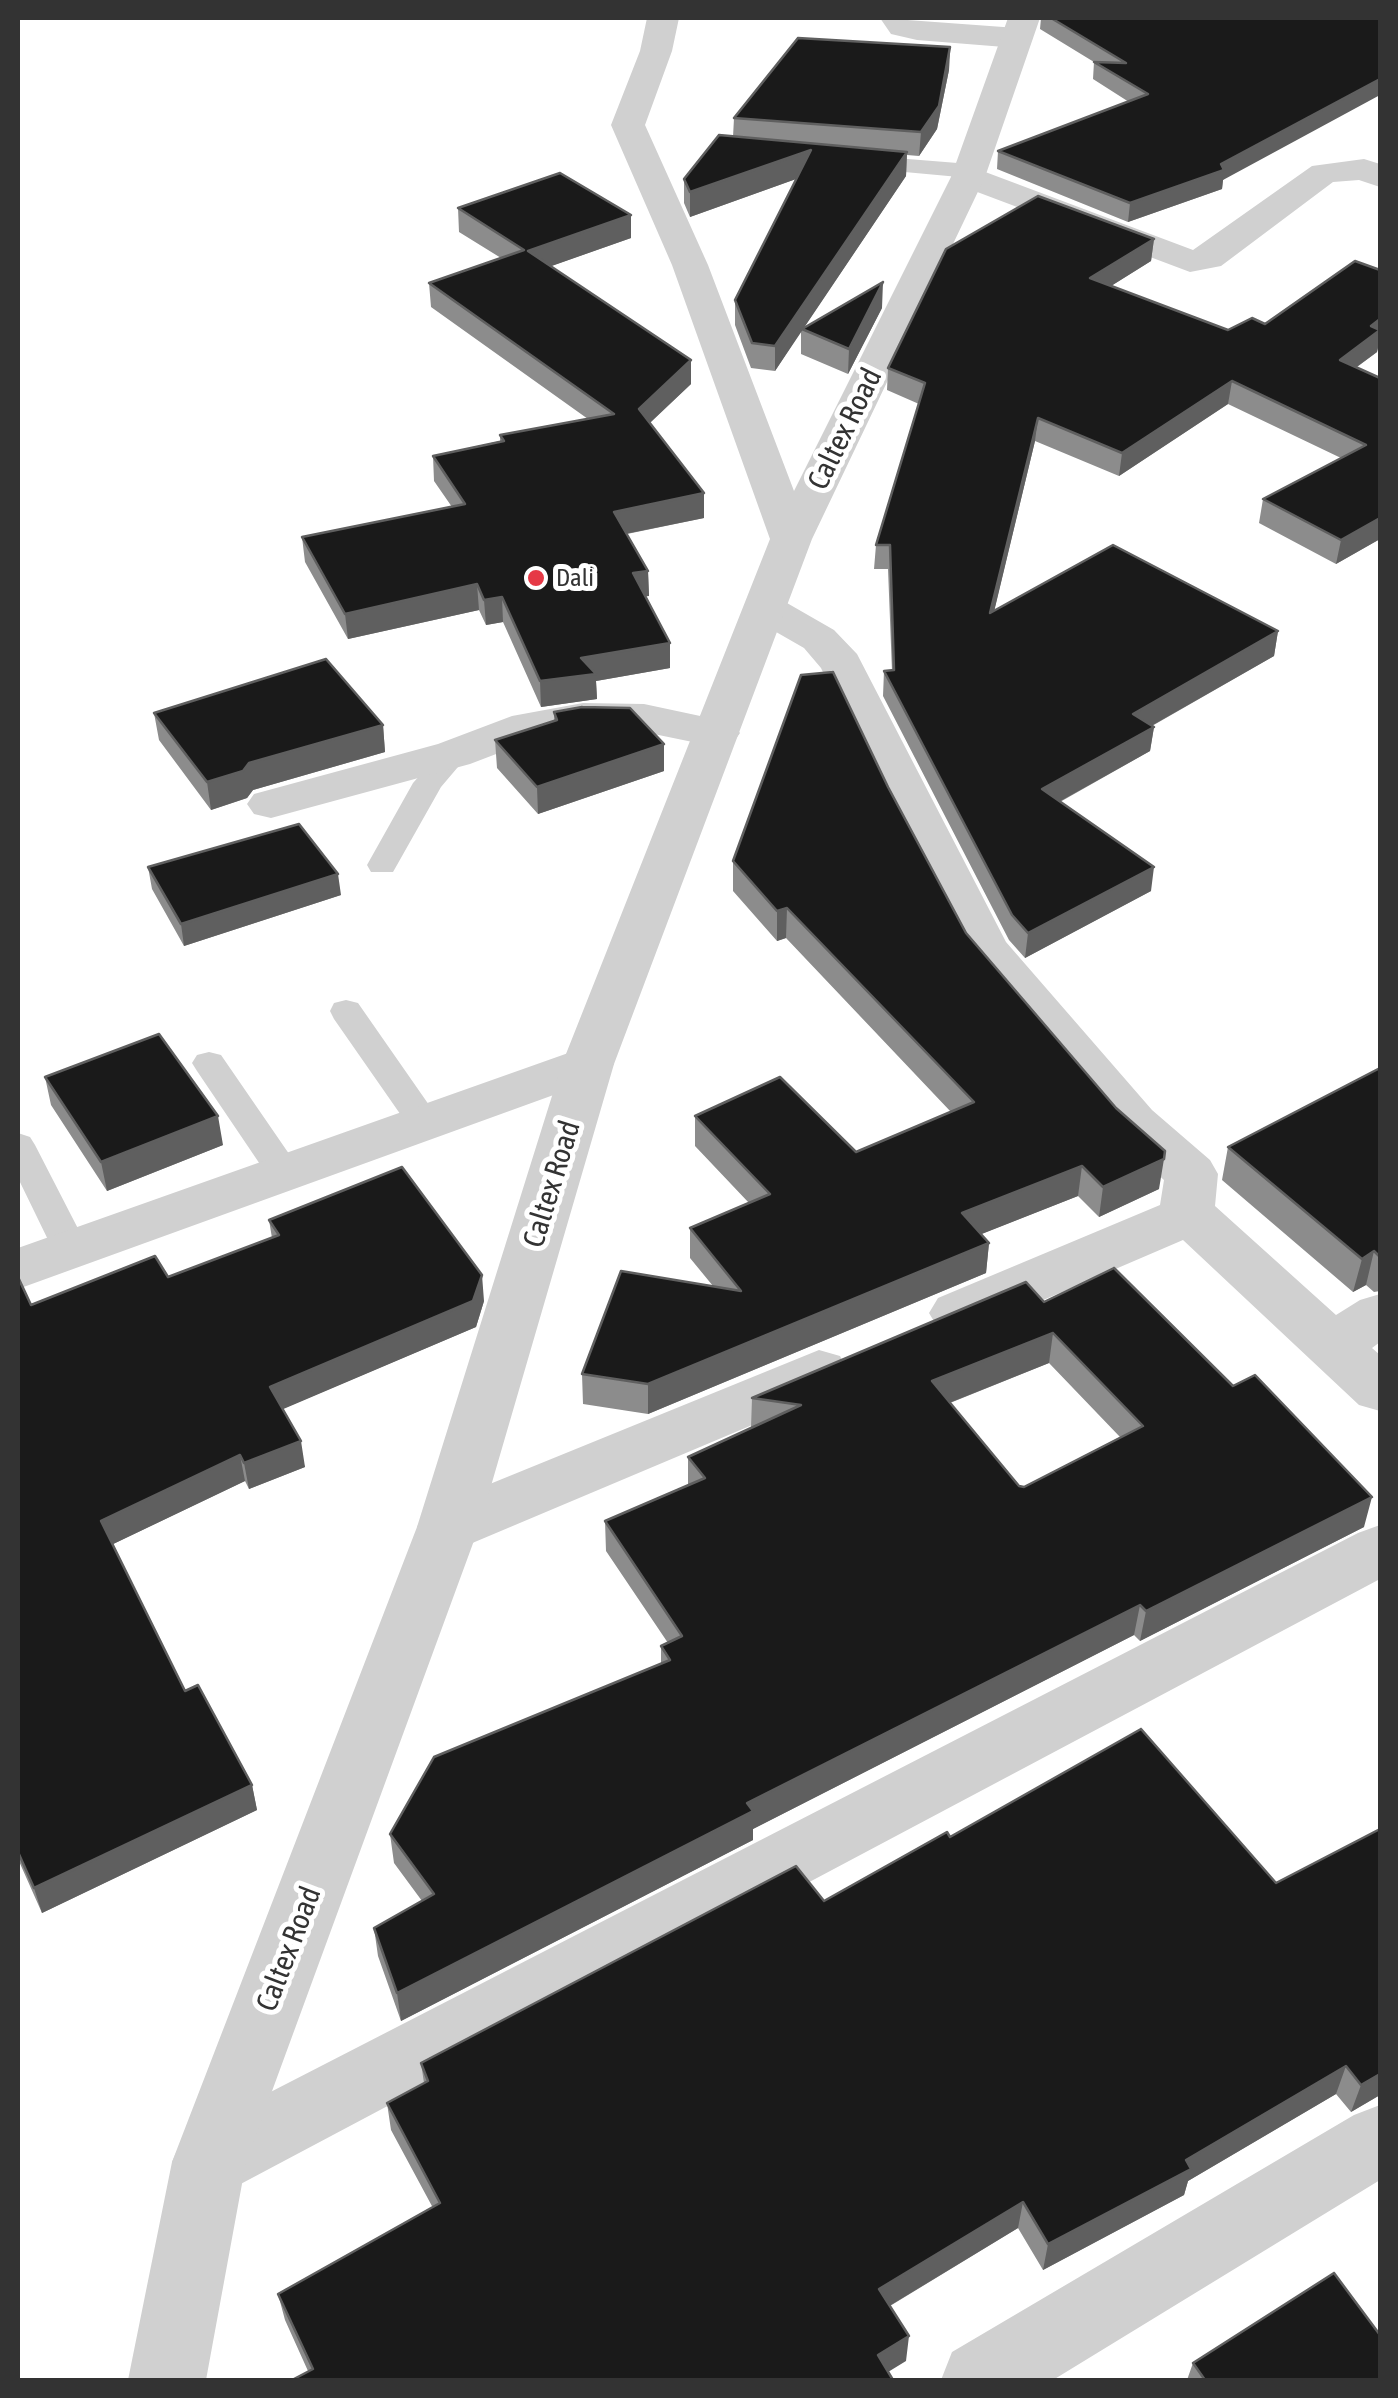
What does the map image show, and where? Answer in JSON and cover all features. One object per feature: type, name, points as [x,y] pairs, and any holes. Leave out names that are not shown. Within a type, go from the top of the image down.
[{"type":"street","points":[[663,18],[656,51],[628,125],[690,265],[791,539]]},
{"type":"street","points":[[895,18],[902,27],[917,32],[1020,28]]},
{"type":"street","name":"Caltex Road","points":[[166,2380],[209,2162],[448,1528],[588,1064],[791,539],[969,174],[1020,28]]},
{"type":"street","points":[[969,174],[1190,261],[1208,258],[1324,173],[1364,169],[1380,177]]},
{"type":"street","points":[[765,608],[819,639],[841,663],[984,950],[1133,1123],[1190,1174],[1192,1193],[1184,1218]]},
{"type":"street","points":[[271,804],[454,754],[528,726],[584,716],[644,718],[717,733]]},
{"type":"street","points":[[18,1269],[588,1064]]},
{"type":"street","points":[[448,1528],[1190,1215],[1380,1389]]},
{"type":"street","points":[[1332,1345],[1380,1315]]},
{"type":"street","points":[[209,2162],[1380,1550]]},
{"type":"street","points":[[980,2380],[1380,2140]]},
{"type":"lane","points":[[840,160],[969,174]]},
{"type":"lane","points":[[382,865],[428,783],[454,754]]},
{"type":"lane","points":[[346,1011],[424,1123]]},
{"type":"lane","points":[[209,1063],[284,1174]]},
{"type":"lane","points":[[18,1145],[71,1250]]},
{"type":"building","points":[[1051,18],[1380,18],[1380,79],[1221,164],[1224,170],[1130,203],[998,151],[1148,94],[1094,62],[1126,63]]},
{"type":"building","points":[[798,38],[950,47],[939,106],[921,132],[734,118]]},
{"type":"building","points":[[719,135],[907,152],[775,346],[752,343],[735,300],[811,150],[690,192],[684,179]]},
{"type":"building","points":[[560,173],[631,215],[528,251],[691,360],[639,409],[704,493],[614,512],[648,571],[633,573],[670,643],[581,658],[596,674],[540,681],[502,597],[484,600],[477,584],[345,614],[302,537],[465,504],[433,456],[504,441],[500,435],[614,414],[429,283],[524,250],[458,208]]},
{"type":"building","points":[[1038,196],[1154,239],[1090,278],[1228,330],[1252,318],[1265,324],[1355,261],[1380,270],[1380,319],[1371,326],[1380,330],[1340,360],[1380,378],[1380,518],[1341,540],[1263,499],[1366,445],[1232,381],[1122,453],[1038,418],[990,613],[1113,545],[1278,631],[1133,714],[1154,727],[1042,789],[1154,867],[1028,933],[1012,915],[884,671],[894,670],[890,545],[876,545],[925,383],[888,368],[946,249]]},
{"type":"building","points":[[883,282],[849,349],[802,329]]},
{"type":"building","points":[[326,659],[383,725],[249,763],[243,771],[207,782],[154,713]]},
{"type":"building","points":[[833,672],[888,787],[966,933],[1116,1108],[1165,1151],[1164,1159],[1103,1187],[1082,1166],[962,1213],[989,1243],[648,1384],[582,1374],[621,1271],[741,1291],[690,1228],[770,1194],[695,1116],[780,1077],[856,1152],[974,1102],[787,908],[777,911],[733,861],[801,675]]},
{"type":"building","points":[[582,707],[630,708],[664,744],[537,787],[495,740],[557,720],[554,712]]},
{"type":"building","points":[[299,824],[338,874],[181,924],[148,867]]},
{"type":"building","points":[[159,1034],[218,1116],[101,1162],[45,1077]]},
{"type":"building","points":[[1380,1068],[1380,1257],[1374,1251],[1362,1259],[1228,1147]]},
{"type":"building","points":[[402,1167],[482,1275],[473,1301],[270,1387],[301,1441],[244,1463],[240,1455],[101,1521],[185,1691],[198,1685],[252,1785],[34,1888],[18,1852],[18,1277],[31,1305],[155,1256],[168,1277],[279,1235],[269,1220]]},
{"type":"building","points":[[1114,1268],[1233,1386],[1255,1375],[1372,1497],[1146,1611],[1140,1605],[747,1803],[753,1811],[397,1993],[374,1928],[434,1894],[390,1834],[434,1757],[670,1660],[661,1646],[682,1636],[605,1521],[705,1478],[688,1457],[801,1405],[752,1398],[1026,1282],[1044,1302]],"holes":[[[1053,1333],[1143,1426],[1024,1487],[1019,1486],[932,1381]]]},
{"type":"building","points":[[1141,1729],[1276,1883],[1380,1829],[1380,2074],[1361,2085],[1346,2066],[1186,2160],[1191,2169],[1048,2244],[1023,2202],[879,2289],[909,2336],[878,2355],[893,2380],[292,2380],[313,2369],[278,2294],[440,2203],[387,2103],[428,2081],[421,2063],[796,1866],[824,1901],[947,1832],[950,1837]]},
{"type":"building","points":[[1334,2273],[1380,2335],[1380,2380],[1205,2380],[1193,2363]]},
{"type":"place","name":"Dali","points":[[536,578]]}]
